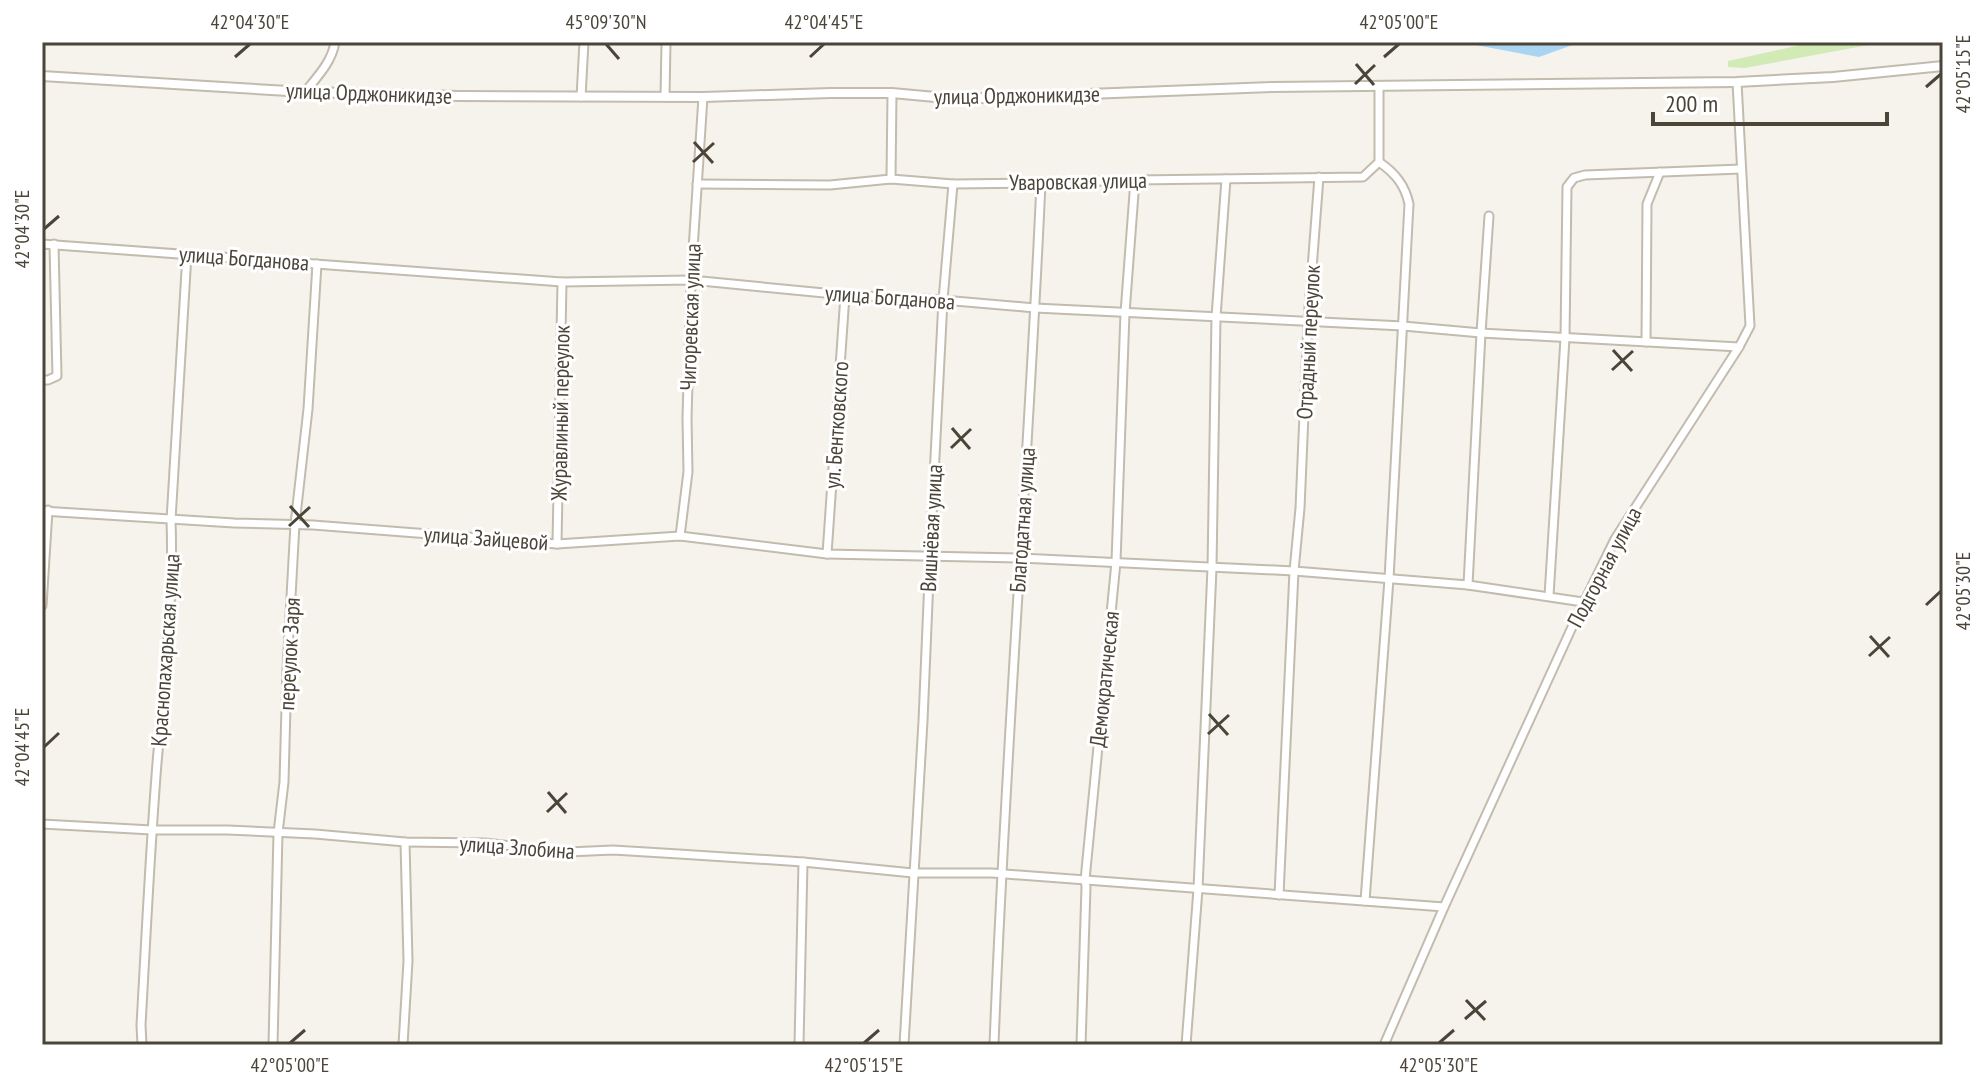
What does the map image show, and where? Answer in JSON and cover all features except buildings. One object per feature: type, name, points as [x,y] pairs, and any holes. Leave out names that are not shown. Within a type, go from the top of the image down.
[{"type":"street","points":[[305,92],[323,71],[334,51],[335,42]]},
{"type":"street","points":[[581,97],[584,42]]},
{"type":"street","points":[[665,97],[666,42]]},
{"type":"street","name":"улица Орджоникидзе","points":[[42,76],[305,92],[446,96],[703,97],[892,93],[957,99],[1272,87],[1737,82],[1833,77],[1943,66]]},
{"type":"street","name":"Подгорная улица","points":[[1384,1045],[1583,602],[1615,539],[1750,326],[1737,82]]},
{"type":"street","points":[[1365,901],[1389,579],[1409,204],[1398,178],[1379,162],[1379,86]]},
{"type":"street","points":[[891,179],[892,93]]},
{"type":"street","name":"Чигоревская улица","points":[[680,536],[688,472],[691,280],[703,97]]},
{"type":"street","name":"Уваровская улица","points":[[697,184],[830,185],[891,179],[953,184],[1363,177],[1379,162]]},
{"type":"street","points":[[1549,596],[1565,338],[1567,187],[1574,178],[1585,175],[1741,169]]},
{"type":"street","points":[[1646,342],[1647,204],[1660,172]]},
{"type":"street","name":"Отрадный переулок","points":[[1279,895],[1294,571],[1319,177]]},
{"type":"street","points":[[1186,1045],[1198,889],[1212,568],[1216,317],[1226,179]]},
{"type":"street","name":"Демократическая","points":[[1081,1045],[1085,880],[1116,562],[1125,313],[1135,180]]},
{"type":"street","name":"Благодатная улица","points":[[994,1045],[996,874],[1002,857],[1041,183]]},
{"type":"street","name":"Вишнёвая улица","points":[[904,1045],[943,300],[953,184]]},
{"type":"street","points":[[1468,585],[1489,216]]},
{"type":"street","name":"улица Богданова","points":[[42,244],[562,282],[691,280],[845,295],[1035,308],[1739,347]]},
{"type":"street","points":[[42,380],[57,376],[54,244]]},
{"type":"street","name":"Краснопахарьская улица","points":[[142,1045],[152,830],[166,668],[171,520],[187,254]]},
{"type":"street","name":"переулок Заря","points":[[273,1045],[278,833],[284,782],[295,524],[308,409],[317,264]]},
{"type":"street","name":"Журавлиный переулок","points":[[557,544],[562,282]]},
{"type":"street","name":"ул. Бентковского","points":[[827,554],[845,295]]},
{"type":"street","points":[[42,606],[45,511]]},
{"type":"street","name":"улица Зайцевой","points":[[45,511],[171,520],[295,524],[557,544],[680,536],[827,554],[1020,558],[1294,571],[1468,585],[1583,602]]},
{"type":"street","name":"улица Злобина","points":[[42,824],[315,834],[405,842],[485,843],[568,852],[613,850],[803,862],[913,873],[996,874],[1444,907]]},
{"type":"street","points":[[403,1045],[408,961],[405,842]]},
{"type":"street","points":[[799,1045],[803,862]]},
{"type":"green space","points":[[1814,42],[1885,42],[1745,68],[1728,67],[1728,61]]},
{"type":"water","points":[[1460,42],[1581,42],[1539,57]]}]
